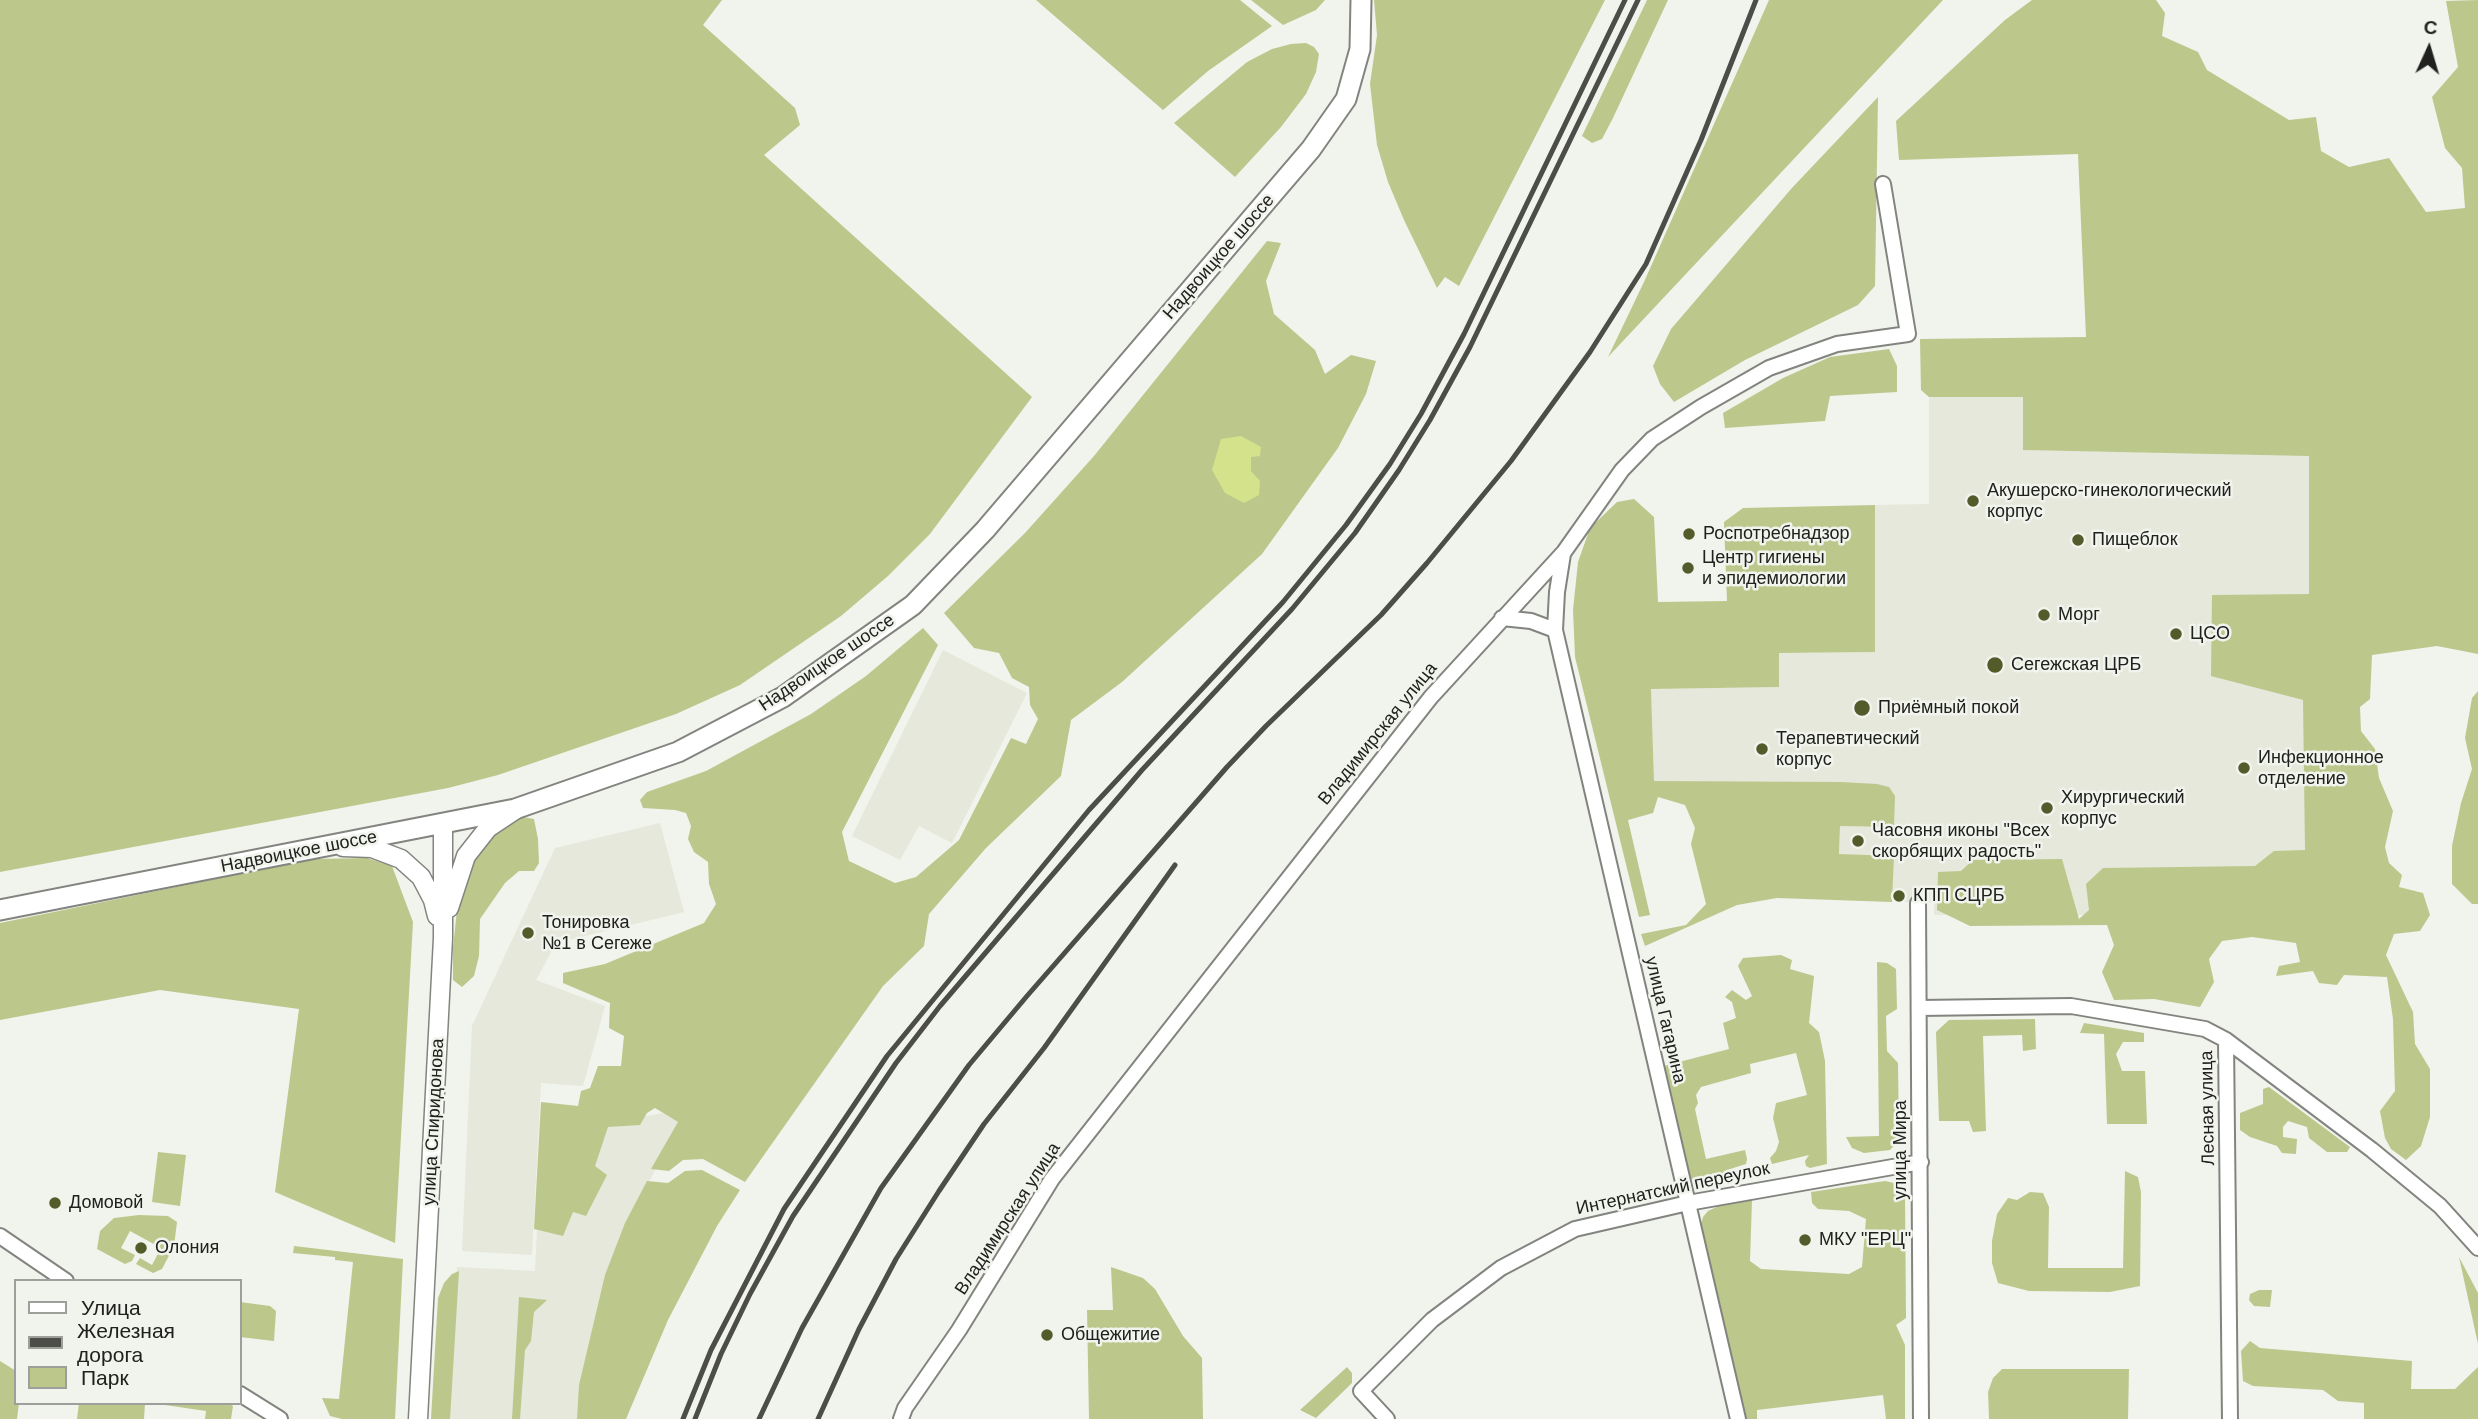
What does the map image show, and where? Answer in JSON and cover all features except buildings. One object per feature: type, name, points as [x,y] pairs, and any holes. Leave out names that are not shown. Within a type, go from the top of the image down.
[{"type":"main road","name":"Надвоицкое шоссе","points":[[0,910],[515,809],[678,752],[783,698],[913,605],[985,530],[1311,149],[1346,99],[1360,49],[1361,0]]},
{"type":"street","name":"Владимирская улица","points":[[901,1419],[905,1408],[959,1330],[1052,1179],[1431,697],[1564,552],[1622,470],[1652,439],[1769,368],[1836,344],[1908,334],[1883,184]]},
{"type":"street","name":"улица Гагарина","points":[[1564,552],[1556,592],[1555,630],[1738,1419]]},
{"type":"street","points":[[1502,618],[1531,621],[1555,630]]},
{"type":"street","points":[[443,938],[452,895],[466,856],[488,828],[515,809]]},
{"type":"street","name":"улица Спиридонова","points":[[418,1419],[443,938],[443,825]]},
{"type":"street","points":[[319,848],[372,848],[401,859],[412,867],[428,888],[443,938]]},
{"type":"street","name":"улица Мира","points":[[1918,903],[1921,1419]]},
{"type":"street","points":[[1919,1008],[2071,1006],[2205,1029],[2226,1040]]},
{"type":"street","name":"Лесная улица","points":[[2226,1040],[2372,1150],[2440,1206],[2478,1248]]},
{"type":"street","name":"Лесная улица","points":[[2226,1040],[2230,1419]]},
{"type":"street","name":"Интернатский переулок","points":[[1387,1419],[1361,1391],[1432,1320],[1501,1268],[1575,1229],[1688,1203],[1921,1162]]},
{"type":"street","points":[[0,1236],[62,1279]]},
{"type":"street","points":[[242,1395],[280,1419]]},
{"type":"shaded area","name":"Сегежская ЦРБ","points":[[1929,397],[2023,397],[2023,450],[2309,455],[2309,595],[2211,675],[2328,707],[2334,883],[2155,915],[1934,915],[1934,903],[1838,900],[1841,782],[1654,782],[1651,689],[1779,687],[1778,653],[1875,652],[1875,505],[1929,504]]},
{"type":"shaded area","points":[[1241,436],[1261,447],[1260,456],[1251,457],[1251,471],[1260,481],[1259,495],[1244,503],[1225,493],[1212,470],[1221,439]]},
{"type":"shaded area","points":[[943,650],[1027,693],[952,843],[919,826],[900,860],[852,836]]},
{"type":"shaded area","points":[[660,823],[684,912],[556,943],[536,980],[605,1006],[583,1086],[541,1083],[532,1255],[462,1251],[472,1026],[555,848]]},
{"type":"shaded area","points":[[662,1113],[680,1123],[626,1225],[577,1419],[448,1419],[457,1267],[535,1271],[537,1230],[562,1232],[606,1124]]},
{"type":"green space","points":[[0,0],[722,0],[703,25],[795,108],[800,125],[764,155],[1032,397],[930,534],[888,576],[841,616],[740,685],[676,714],[498,775],[448,788],[0,872]]},
{"type":"green space","points":[[1036,0],[1240,0],[1272,26],[1208,71],[1163,110]]},
{"type":"green space","points":[[1251,0],[1325,0],[1316,10],[1283,25]]},
{"type":"green space","points":[[1374,0],[1605,0],[1459,286],[1445,277],[1437,288],[1388,182],[1377,145],[1370,84],[1377,35]]},
{"type":"green space","points":[[1647,0],[1668,0],[1602,139],[1592,143],[1582,136]]},
{"type":"green space","points":[[1769,0],[1943,0],[1608,357],[1644,282]]},
{"type":"green space","points":[[2032,0],[2156,0],[2165,13],[2162,36],[2198,52],[2207,70],[2289,120],[2316,117],[2321,151],[2349,167],[2389,158],[2426,212],[2465,208],[2462,168],[2445,148],[2432,97],[2458,67],[2446,1],[2478,0],[2478,654],[2437,646],[2372,655],[2370,699],[2360,707],[2361,731],[2375,749],[2379,778],[2393,811],[2385,847],[2389,863],[2402,875],[2399,887],[2423,893],[2430,915],[2420,931],[2394,934],[2386,955],[2413,1012],[2415,1044],[2430,1069],[2430,1117],[2421,1146],[2406,1160],[2391,1149],[2385,1138],[2380,1111],[2395,1091],[2393,1019],[2387,977],[2344,975],[2337,985],[2319,983],[2313,971],[2276,976],[2279,966],[2300,962],[2296,943],[2252,937],[2222,941],[2209,959],[2214,982],[2200,1007],[2154,999],[2114,1000],[2102,972],[2114,945],[2107,925],[1970,926],[1937,910],[1938,872],[1961,871],[1973,860],[2062,859],[2079,919],[2089,910],[2086,884],[2103,868],[2255,866],[2274,851],[2305,850],[2303,700],[2211,676],[2212,595],[2309,594],[2309,456],[2023,450],[2023,397],[1929,397],[1921,390],[1920,339],[2086,337],[2078,154],[1899,160],[1896,121],[2005,20]]},
{"type":"green space","points":[[1306,43],[1314,47],[1319,54],[1316,72],[1306,94],[1281,127],[1235,177],[1174,123],[1247,62],[1272,49]]},
{"type":"green space","points":[[1878,97],[1875,286],[1858,305],[1745,360],[1674,402],[1660,384],[1653,366],[1671,329],[1791,189]]},
{"type":"green space","points":[[1267,241],[1281,243],[1266,281],[1274,314],[1315,350],[1325,374],[1351,355],[1376,361],[1366,394],[1338,448],[1262,554],[1122,682],[1071,720],[1061,776],[986,848],[929,914],[924,946],[883,986],[745,1182],[703,1159],[683,1160],[669,1171],[651,1169],[678,1122],[655,1108],[647,1113],[640,1125],[608,1127],[595,1166],[607,1175],[586,1216],[573,1212],[563,1236],[534,1229],[541,1102],[578,1106],[581,1091],[590,1088],[598,1066],[621,1066],[624,1036],[609,1028],[610,1003],[563,983],[563,973],[605,964],[704,923],[716,904],[709,884],[708,862],[694,852],[688,839],[691,826],[686,813],[643,808],[640,800],[647,792],[706,771],[811,714],[866,676],[923,628],[938,645],[842,832],[849,861],[895,883],[916,877],[959,840],[1011,738],[1026,744],[1038,719],[1030,705],[1029,687],[1012,678],[999,653],[974,648],[944,613],[1025,533],[1094,456]]},
{"type":"green space","points":[[1889,349],[1897,366],[1897,392],[1830,396],[1825,421],[1725,428],[1723,413],[1783,378],[1830,357]]},
{"type":"green space","points":[[1634,499],[1654,517],[1658,602],[1727,601],[1724,522],[1743,508],[1875,505],[1875,652],[1779,653],[1779,687],[1651,689],[1654,781],[1841,782],[1889,787],[1895,796],[1894,827],[1840,826],[1839,854],[1894,856],[1892,902],[1777,898],[1737,905],[1645,946],[1641,934],[1686,925],[1706,904],[1691,844],[1695,828],[1685,805],[1658,797],[1653,813],[1628,820],[1650,915],[1639,917],[1575,657],[1573,610],[1578,562],[1590,528],[1617,502]]},
{"type":"green space","points":[[2478,691],[2478,904],[2472,904],[2452,884],[2452,846],[2472,769],[2465,738],[2472,698]]},
{"type":"green space","points":[[523,817],[534,819],[539,863],[534,871],[519,871],[505,883],[480,919],[479,956],[474,976],[462,987],[453,980],[453,948],[458,900],[467,867],[483,844],[503,826]]},
{"type":"green space","points":[[367,858],[392,866],[413,922],[395,1243],[275,1192],[299,1009],[160,990],[0,1020],[0,923],[313,859]]},
{"type":"green space","points":[[1781,955],[1792,960],[1790,969],[1814,976],[1809,1023],[1819,1032],[1825,1061],[1827,1164],[1810,1168],[1806,1166],[1805,1161],[1809,1155],[1772,1164],[1770,1158],[1779,1142],[1773,1118],[1776,1103],[1807,1095],[1796,1053],[1750,1064],[1751,1073],[1701,1087],[1696,1095],[1698,1103],[1695,1109],[1706,1159],[1745,1150],[1747,1159],[1746,1164],[1727,1170],[1729,1176],[1691,1179],[1685,1173],[1660,1067],[1729,1049],[1723,1023],[1736,1018],[1732,1002],[1725,997],[1732,990],[1746,1000],[1752,996],[1738,966],[1743,958]]},
{"type":"green space","points":[[1877,962],[1887,963],[1896,969],[1897,1009],[1886,1016],[1887,1051],[1898,1063],[1899,1140],[1890,1150],[1864,1153],[1852,1148],[1846,1137],[1879,1136]]},
{"type":"green space","points":[[2035,1019],[2036,1049],[2023,1051],[2022,1035],[1983,1036],[1986,1131],[1973,1132],[1969,1121],[1939,1121],[1936,1032],[1949,1020]]},
{"type":"green space","points":[[2084,1023],[2144,1033],[2144,1042],[2123,1042],[2116,1054],[2122,1071],[2145,1071],[2147,1124],[2107,1124],[2104,1034],[2080,1033]]},
{"type":"green space","points":[[2269,1087],[2350,1147],[2347,1152],[2327,1152],[2309,1138],[2307,1127],[2288,1121],[2283,1127],[2283,1137],[2297,1139],[2296,1154],[2282,1153],[2277,1146],[2250,1137],[2240,1130],[2240,1113],[2263,1104],[2263,1089]]},
{"type":"green space","points":[[158,1152],[186,1155],[180,1206],[152,1202]]},
{"type":"green space","points":[[702,1170],[740,1190],[717,1226],[668,1320],[626,1419],[577,1419],[579,1385],[605,1275],[625,1223],[647,1181],[668,1183],[685,1171]]},
{"type":"green space","points":[[2125,1171],[2138,1177],[2141,1192],[2140,1286],[2110,1292],[2029,1291],[1998,1283],[1992,1263],[1992,1241],[1997,1214],[2008,1198],[2017,1200],[2030,1192],[2043,1193],[2049,1207],[2048,1268],[2123,1268]]},
{"type":"green space","points":[[1885,1181],[1899,1184],[1905,1194],[1906,1318],[1896,1325],[1905,1345],[1905,1419],[1886,1419],[1883,1395],[1757,1410],[1757,1419],[1743,1419],[1700,1228],[1703,1217],[1708,1211],[1721,1205],[1752,1200],[1750,1261],[1761,1269],[1849,1274],[1862,1267],[1866,1219],[1849,1211],[1818,1209],[1812,1203],[1811,1192]]},
{"type":"green space","points":[[168,1216],[177,1222],[174,1246],[162,1269],[153,1273],[136,1264],[140,1258],[152,1265],[161,1248],[130,1231],[121,1248],[135,1255],[132,1261],[125,1264],[97,1249],[100,1231],[114,1218]]},
{"type":"green space","points":[[294,1246],[403,1259],[395,1419],[342,1419],[330,1416],[322,1398],[339,1399],[353,1262],[335,1260],[335,1257],[293,1253]]},
{"type":"green space","points":[[2459,1257],[2478,1293],[2478,1344]]},
{"type":"green space","points":[[1111,1267],[1143,1278],[1155,1289],[1183,1336],[1202,1358],[1203,1419],[1089,1419],[1087,1310],[1113,1310]]},
{"type":"green space","points":[[459,1271],[450,1419],[431,1419],[438,1298],[444,1283]]},
{"type":"green space","points":[[2259,1290],[2272,1290],[2270,1307],[2254,1306],[2249,1300],[2250,1294]]},
{"type":"green space","points":[[519,1297],[547,1300],[534,1312],[531,1341],[525,1350],[520,1419],[512,1419]]},
{"type":"green space","points":[[242,1302],[270,1306],[276,1311],[274,1341],[242,1337]]},
{"type":"green space","points":[[2250,1341],[2260,1348],[2412,1361],[2411,1389],[2455,1389],[2478,1367],[2478,1419],[2364,1419],[2364,1403],[2338,1401],[2323,1390],[2253,1386],[2243,1381],[2241,1351]]},
{"type":"green space","points":[[0,1361],[14,1370],[14,1405],[19,1405],[17,1419],[0,1419]]},
{"type":"green space","points":[[1347,1367],[1352,1373],[1352,1383],[1316,1418],[1300,1410]]},
{"type":"green space","points":[[2002,1369],[2129,1369],[2128,1419],[1989,1419],[1988,1392],[1993,1378]]},
{"type":"green space","points":[[79,1405],[145,1405],[144,1419],[77,1419]]},
{"type":"green space","points":[[165,1405],[233,1406],[231,1419],[205,1419],[206,1411]]},
{"type":"railway","points":[[683,1419],[711,1350],[784,1209],[887,1056],[1089,810],[1283,602],[1346,525],[1390,464],[1421,414],[1464,334],[1625,0]]},
{"type":"railway","points":[[695,1419],[721,1354],[793,1216],[896,1063],[940,1006],[1142,770],[1292,609],[1355,533],[1399,470],[1470,347],[1638,0]]},
{"type":"railway","points":[[759,1419],[802,1328],[881,1188],[969,1065],[1227,767],[1381,615],[1427,563],[1511,461],[1590,352],[1646,264],[1701,140],[1756,0]]},
{"type":"railway","points":[[818,1419],[859,1329],[896,1259],[939,1191],[984,1124],[1044,1048],[1175,865]]},
{"type":"place","name":"Акушерско-гинекологический корпус","points":[[1973,501]]},
{"type":"place","name":"Роспотребнадзор","points":[[1689,534]]},
{"type":"place","name":"Пищеблок","points":[[2078,540]]},
{"type":"place","name":"Центр гигиены и эпидемиологии","points":[[1688,568]]},
{"type":"place","name":"Морг","points":[[2044,615]]},
{"type":"place","name":"ЦСО","points":[[2176,634]]},
{"type":"place","name":"Сегежская ЦРБ","points":[[1995,665]]},
{"type":"place","name":"Приёмный покой","points":[[1862,708]]},
{"type":"place","name":"Терапевтический корпус","points":[[1762,749]]},
{"type":"place","name":"Инфекционное отделение","points":[[2244,768]]},
{"type":"place","name":"Хирургический корпус","points":[[2047,808]]},
{"type":"place","name":"Часовня иконы \"Всех скорбящих радость\"","points":[[1858,841]]},
{"type":"place","name":"КПП СЦРБ","points":[[1899,896]]},
{"type":"place","name":"Тонировка №1 в Сегеже","points":[[528,933]]},
{"type":"place","name":"Домовой","points":[[55,1203]]},
{"type":"place","name":"МКУ \"ЕРЦ\"","points":[[1805,1240]]},
{"type":"place","name":"Олония","points":[[141,1248]]},
{"type":"place","name":"Общежитие","points":[[1047,1335]]}]
